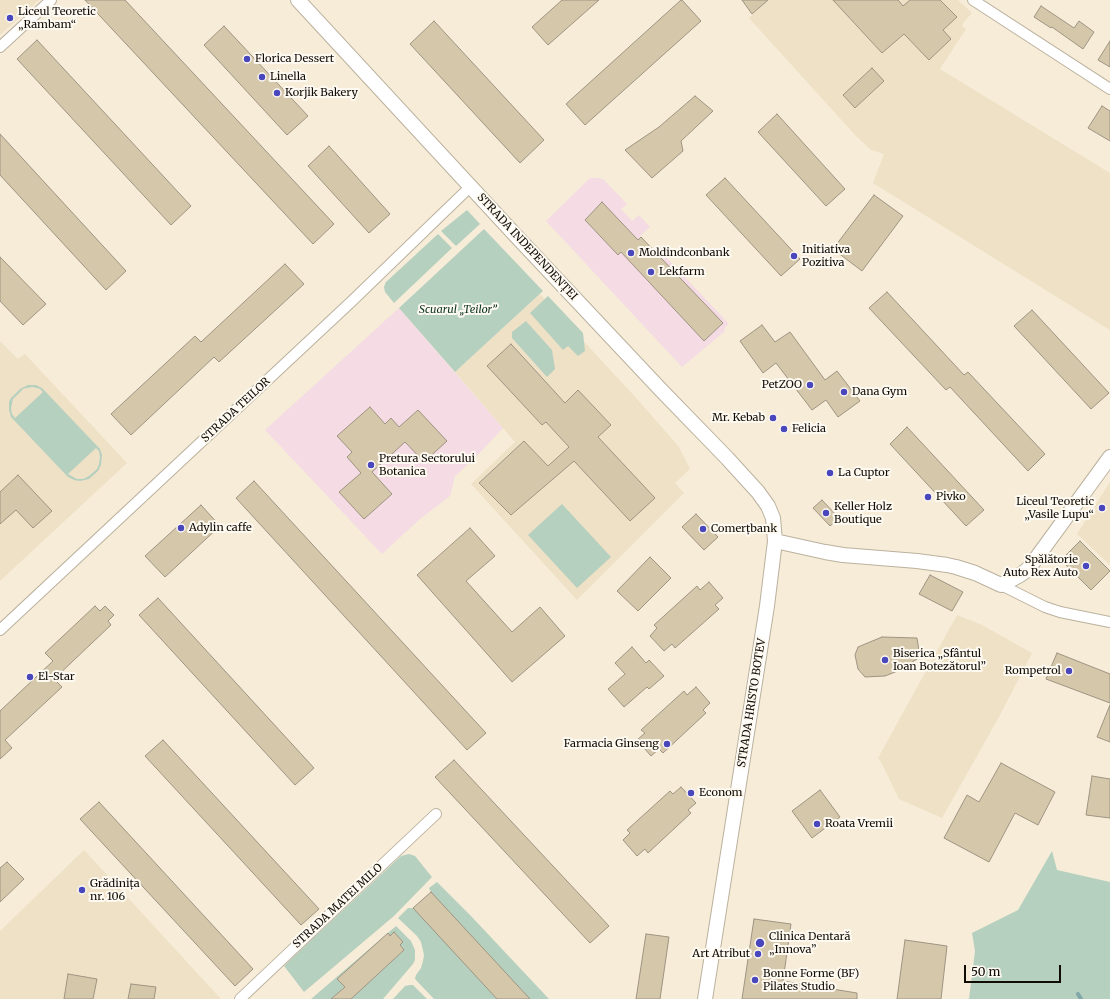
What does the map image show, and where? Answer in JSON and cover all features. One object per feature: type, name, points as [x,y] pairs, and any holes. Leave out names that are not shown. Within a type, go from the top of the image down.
[{"type":"main road","name":"STRADA INDEPENDENȚEI","points":[[298,0],[470,187],[758,492],[768,506],[773,518],[775,541]]},
{"type":"main road","points":[[775,541],[843,555],[947,565],[975,573],[1001,585],[1020,575],[1032,564],[1110,457]]},
{"type":"main road","name":"STRADA HRISTO BOTEV","points":[[705,999],[742,767],[775,541]]},
{"type":"street","points":[[0,47],[51,0]]},
{"type":"street","points":[[973,0],[1110,89]]},
{"type":"street","name":"STRADA TEILOR","points":[[0,630],[352,301],[470,187]]},
{"type":"street","points":[[1001,585],[1060,612],[1110,622]]},
{"type":"street","name":"STRADA MATEI MILO","points":[[240,999],[436,814]]},
{"type":"shaded area","name":"Liceul Teoretic „Rambam“","points":[[0,0],[39,0],[0,35]]},
{"type":"shaded area","points":[[768,0],[958,0],[972,13],[963,23],[962,26],[966,29],[940,69],[1110,173],[1110,330],[873,183],[884,154],[871,150],[856,136],[749,18]]},
{"type":"shaded area","points":[[590,178],[599,178],[604,180],[627,204],[621,209],[632,221],[639,215],[650,227],[640,236],[662,259],[666,257],[729,324],[725,327],[724,332],[682,367],[546,221]]},
{"type":"shaded area","points":[[540,294],[638,400],[679,447],[690,469],[675,483],[684,493],[577,600],[471,484],[515,442],[455,372]]},
{"type":"shaded area","name":"Pretura Sectorului Botanica","points":[[399,308],[503,428],[475,458],[455,476],[450,496],[420,519],[382,554],[265,430]]},
{"type":"shaded area","points":[[0,341],[18,359],[25,354],[127,463],[0,581]]},
{"type":"shaded area","name":"Liceul Teoretic „Vasile Lupu“","points":[[1110,482],[1110,565],[1077,534]]},
{"type":"shaded area","points":[[957,615],[982,625],[1032,653],[1000,715],[942,818],[899,799],[878,758]]},
{"type":"shaded area","name":"Grădinița nr. 106","points":[[84,850],[221,999],[0,999],[0,931]]},
{"type":"green space","points":[[467,210],[480,224],[456,246],[441,231]]},
{"type":"green space","name":"Scuarul „Teilor”","points":[[484,229],[543,291],[455,372],[399,308]]},
{"type":"green space","points":[[438,234],[452,248],[394,303],[385,292],[384,287],[386,282]]},
{"type":"green space","points":[[548,296],[583,333],[585,351],[578,356],[568,346],[563,350],[530,313]]},
{"type":"green space","points":[[526,321],[552,350],[555,369],[547,377],[512,338],[512,332]]},
{"type":"green space","points":[[28,385],[36,385],[42,388],[100,449],[102,455],[101,465],[98,471],[89,479],[80,481],[68,477],[11,417],[9,402],[20,389]],"holes":[[[33,387],[40,389],[43,392],[15,418],[12,414],[11,408],[13,399],[23,389]],[[96,448],[99,451],[100,457],[97,469],[83,479],[77,479],[68,474]]]},
{"type":"green space","points":[[562,504],[611,557],[577,588],[528,535]]},
{"type":"green space","points":[[1052,851],[1057,870],[1110,882],[1110,999],[969,999],[975,951],[972,933],[1018,910]]},
{"type":"green space","points":[[409,854],[415,856],[432,877],[394,916],[304,992],[284,966],[401,856]]},
{"type":"green space","points":[[437,882],[549,999],[434,999],[415,979],[421,968],[424,955],[421,942],[417,936],[398,918],[408,908],[413,908],[431,892],[429,888]]},
{"type":"green space","points":[[396,926],[411,941],[415,950],[415,960],[383,999],[350,999],[404,950],[400,945],[403,942],[394,933],[390,936],[387,934],[338,979],[345,987],[331,999],[311,999]]},
{"type":"green space","points":[[413,985],[427,999],[393,999],[405,986]]},
{"type":"building","points":[[85,0],[125,0],[334,224],[313,244]]},
{"type":"building","points":[[562,0],[599,0],[548,45],[532,27]]},
{"type":"building","points":[[681,0],[701,21],[585,125],[566,104]]},
{"type":"building","points":[[742,0],[768,0],[752,14]]},
{"type":"building","points":[[833,0],[898,0],[903,6],[910,0],[940,0],[957,17],[943,30],[951,39],[929,60],[904,34],[882,53]]},
{"type":"building","points":[[1041,6],[1074,28],[1079,21],[1094,32],[1083,49],[1052,27],[1051,28],[1034,17]]},
{"type":"building","points":[[434,21],[544,140],[520,163],[410,44]]},
{"type":"building","points":[[224,26],[308,116],[287,135],[204,45]]},
{"type":"building","points":[[37,40],[191,206],[171,225],[17,59]]},
{"type":"building","points":[[1110,41],[1110,67],[1098,60]]},
{"type":"building","points":[[872,68],[884,81],[855,108],[843,95]]},
{"type":"building","points":[[695,96],[713,111],[681,141],[683,151],[652,178],[625,150],[659,127]]},
{"type":"building","points":[[1102,106],[1110,111],[1110,141],[1088,128]]},
{"type":"building","points":[[777,114],[845,189],[826,206],[758,132]]},
{"type":"building","points":[[0,134],[126,271],[106,290],[0,175]]},
{"type":"building","points":[[329,146],[390,214],[369,233],[308,166]]},
{"type":"building","points":[[725,178],[800,259],[781,276],[706,195]]},
{"type":"building","points":[[874,195],[903,216],[862,271],[833,249]]},
{"type":"building","points":[[602,202],[638,240],[641,237],[723,323],[704,341],[621,252],[618,255],[585,220]]},
{"type":"building","points":[[0,257],[46,304],[23,325],[0,301]]},
{"type":"building","points":[[285,264],[304,284],[219,362],[214,357],[131,435],[111,414],[195,336],[201,342]]},
{"type":"building","points":[[887,292],[964,375],[968,372],[1045,454],[1028,471],[950,387],[946,390],[869,308]]},
{"type":"building","points":[[1032,310],[1109,393],[1091,409],[1014,326]]},
{"type":"building","points":[[762,325],[775,342],[790,332],[825,380],[837,371],[860,401],[838,417],[826,400],[812,410],[776,363],[763,373],[740,341]]},
{"type":"building","points":[[511,344],[565,403],[578,390],[611,425],[598,437],[655,498],[630,521],[574,461],[511,515],[479,483],[524,441],[548,466],[569,447],[546,422],[542,425],[487,366]]},
{"type":"building","name":"Pretura Sectorului Botanica","points":[[370,407],[385,424],[391,418],[399,427],[418,410],[447,441],[424,462],[405,442],[372,472],[392,494],[364,519],[339,492],[361,473],[347,457],[352,452],[337,436]]},
{"type":"building","points":[[907,427],[984,510],[966,526],[890,444]]},
{"type":"building","points":[[18,475],[52,511],[33,528],[16,510],[0,524],[0,492]]},
{"type":"building","points":[[254,481],[486,733],[467,750],[236,498]]},
{"type":"building","points":[[822,500],[839,518],[830,526],[813,508]]},
{"type":"building","points":[[201,505],[220,526],[165,577],[145,556]]},
{"type":"building","points":[[696,514],[718,537],[704,550],[682,527]]},
{"type":"building","points":[[470,528],[495,556],[466,581],[512,632],[540,607],[565,636],[512,682],[417,575]]},
{"type":"building","name":"Spălătorie Auto Rex Auto","points":[[1080,541],[1110,571],[1091,590],[1061,560]]},
{"type":"building","points":[[650,557],[671,578],[638,611],[617,591]]},
{"type":"building","points":[[930,575],[963,592],[952,611],[919,594]]},
{"type":"building","points":[[709,582],[723,598],[715,605],[719,609],[675,648],[672,644],[664,651],[650,636],[657,628],[654,625],[697,586],[700,590]]},
{"type":"building","points":[[158,598],[314,768],[295,785],[139,615]]},
{"type":"building","points":[[95,606],[100,611],[105,606],[114,615],[108,621],[111,625],[54,679],[62,687],[5,740],[12,748],[0,759],[0,711],[53,661],[45,653]]},
{"type":"building","name":"Biserica „Sfântul Ioan Botezătorul”","points":[[882,637],[917,638],[920,657],[900,670],[885,676],[865,677],[858,669],[855,655],[858,647]]},
{"type":"building","points":[[632,647],[646,663],[649,660],[664,676],[649,689],[647,687],[624,707],[608,689],[625,674],[615,663]]},
{"type":"building","points":[[1057,653],[1110,674],[1110,703],[1046,679]]},
{"type":"building","points":[[696,687],[710,703],[703,710],[706,713],[663,753],[659,749],[651,756],[637,740],[645,733],[641,730],[684,691],[687,695]]},
{"type":"building","points":[[1110,705],[1110,742],[1097,737]]},
{"type":"building","points":[[163,740],[319,909],[301,925],[145,756]]},
{"type":"building","points":[[454,760],[609,926],[590,943],[435,777]]},
{"type":"building","points":[[1001,763],[1055,792],[1038,825],[1015,813],[989,862],[944,838],[967,795],[979,802]]},
{"type":"building","points":[[1092,776],[1110,779],[1110,818],[1086,815]]},
{"type":"building","points":[[681,787],[696,803],[688,810],[691,813],[648,853],[645,849],[637,856],[623,840],[630,833],[627,830],[670,791],[673,794]]},
{"type":"building","name":"Roata Vremii","points":[[820,790],[840,817],[812,838],[792,811]]},
{"type":"building","points":[[99,802],[253,969],[235,986],[80,819]]},
{"type":"building","points":[[7,862],[24,879],[0,902],[0,868]]},
{"type":"building","points":[[431,892],[530,999],[497,999],[413,908]]},
{"type":"building","points":[[754,919],[791,924],[783,981],[857,993],[857,999],[742,999]]},
{"type":"building","points":[[394,932],[403,942],[400,945],[404,950],[351,999],[331,999],[345,987],[337,979],[388,933],[390,936]]},
{"type":"building","points":[[646,934],[669,937],[660,999],[636,999]]},
{"type":"building","points":[[905,940],[947,946],[941,999],[897,999]]},
{"type":"building","points":[[68,974],[97,979],[93,999],[64,999]]},
{"type":"building","points":[[131,984],[156,987],[154,999],[128,999]]},
{"type":"waterway","points":[[1078,994],[1081,999]]},
{"type":"place","name":"Liceul Teoretic „Rambam“","points":[[10,18]]},
{"type":"place","name":"Florica Dessert","points":[[247,59]]},
{"type":"place","name":"Linella","points":[[262,77]]},
{"type":"place","name":"Korjik Bakery","points":[[277,93]]},
{"type":"place","name":"Moldindconbank","points":[[631,253]]},
{"type":"place","name":"Initiativa Pozitiva","points":[[794,256]]},
{"type":"place","name":"Lekfarm","points":[[651,272]]},
{"type":"place","name":"PetZOO","points":[[810,385]]},
{"type":"place","name":"Dana Gym","points":[[844,392]]},
{"type":"place","name":"Mr. Kebab","points":[[773,418]]},
{"type":"place","name":"Felicia","points":[[784,429]]},
{"type":"place","name":"Pretura Sectorului Botanica","points":[[371,465]]},
{"type":"place","name":"La Cuptor","points":[[830,473]]},
{"type":"place","name":"Pivko","points":[[928,497]]},
{"type":"place","name":"Liceul Teoretic „Vasile Lupu“","points":[[1102,508]]},
{"type":"place","name":"Keller Holz Boutique","points":[[826,513]]},
{"type":"place","name":"Adylin caffe","points":[[181,528]]},
{"type":"place","name":"Comerțbank","points":[[703,529]]},
{"type":"place","name":"Spălătorie Auto Rex Auto","points":[[1086,566]]},
{"type":"place","name":"Biserica „Sfântul Ioan Botezătorul”","points":[[885,660]]},
{"type":"place","name":"Rompetrol","points":[[1069,671]]},
{"type":"place","name":"El-Star","points":[[30,677]]},
{"type":"place","name":"Farmacia Ginseng","points":[[667,744]]},
{"type":"place","name":"Econom","points":[[691,793]]},
{"type":"place","name":"Roata Vremii","points":[[817,824]]},
{"type":"place","name":"Grădinița nr. 106","points":[[82,890]]},
{"type":"place","name":"Clinica Dentară „Innova”","points":[[760,943]]},
{"type":"place","name":"Art Atribut","points":[[758,954]]},
{"type":"place","name":"Bonne Forme (BF) Pilates Studio","points":[[755,980]]}]
